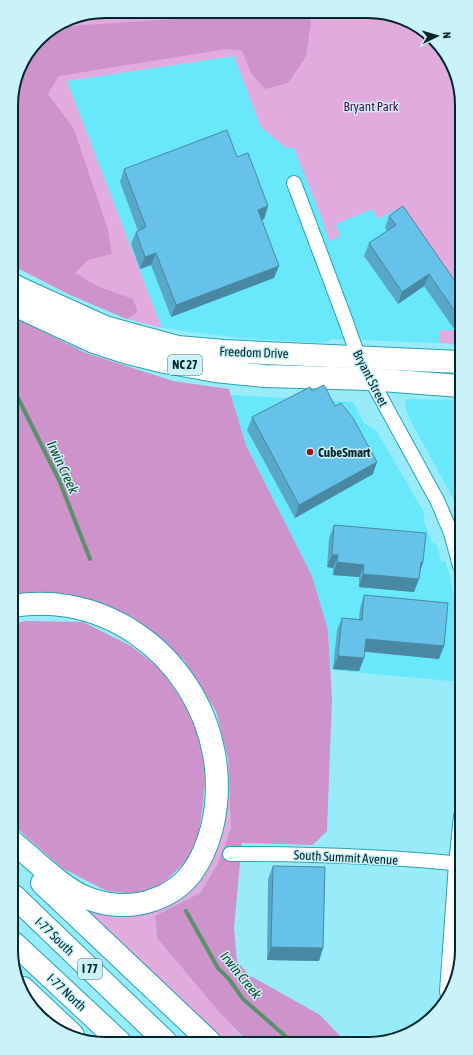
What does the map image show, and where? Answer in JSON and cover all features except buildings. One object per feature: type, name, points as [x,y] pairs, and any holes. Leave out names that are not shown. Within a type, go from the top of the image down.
[{"type":"main road","name":"Freedom Drive","points":[[18,287],[105,327],[178,347],[224,351],[358,356],[455,362]]},
{"type":"main road","name":"Freedom Drive","points":[[18,307],[94,342],[128,353],[165,362],[214,371],[265,376],[369,379],[455,386]]},
{"type":"main road","points":[[18,605],[42,603],[78,608],[118,622],[150,643],[183,680],[198,704],[212,740],[217,777],[215,815],[209,840],[200,863],[193,873],[178,887],[149,902],[132,905],[113,905],[86,898],[69,888],[18,846]]},
{"type":"main road","points":[[18,859],[205,1037]]},
{"type":"main road","name":"I-77 South","points":[[18,900],[161,1037]]},
{"type":"main road","name":"I-77 North","points":[[18,947],[115,1037]]},
{"type":"main road","points":[[32,997],[63,1026]]},
{"type":"main road","points":[[39,1003],[46,1013]]},
{"type":"street","name":"Bryant Street","points":[[294,182],[358,356],[369,379],[438,502],[451,533],[455,548]]},
{"type":"street","name":"South Summit Avenue","points":[[230,854],[312,855],[455,864]]},
{"type":"street","points":[[448,983],[455,907]]},
{"type":"shaded area","points":[[188,18],[308,18],[311,21],[306,57],[288,83],[265,89],[251,73],[242,51],[226,49],[59,76],[48,94],[74,129],[108,230],[112,254],[88,260],[75,273],[97,286],[133,299],[138,312],[127,319],[68,294],[18,268],[18,100],[21,83],[27,67],[36,52],[48,40],[67,27]]},
{"type":"shaded area","points":[[235,56],[261,127],[294,147],[325,226],[372,209],[379,219],[397,208],[455,292],[455,344],[332,339],[324,343],[238,338],[162,328],[67,81]]},
{"type":"shaded area","points":[[18,319],[86,353],[173,381],[229,389],[246,445],[312,576],[328,630],[332,699],[327,831],[313,845],[242,843],[234,928],[237,961],[249,975],[320,1015],[341,1037],[243,1037],[221,1014],[157,938],[155,916],[200,893],[217,865],[231,828],[228,758],[216,711],[184,660],[131,616],[85,599],[44,592],[18,595]]},
{"type":"shaded area","points":[[231,395],[353,402],[364,423],[376,430],[425,514],[423,519],[432,542],[437,545],[441,561],[445,561],[450,576],[455,605],[455,681],[331,670],[328,630],[312,576],[246,445]]},
{"type":"shaded area","points":[[406,399],[455,400],[455,502],[408,416],[405,404]]},
{"type":"shaded area","points":[[27,621],[83,622],[131,646],[161,669],[190,711],[200,742],[206,770],[199,833],[191,857],[159,887],[134,894],[107,891],[62,868],[18,830],[18,622]]},
{"type":"green space","name":"Bryant Park","points":[[100,18],[373,18],[396,23],[417,34],[417,56],[439,56],[452,83],[455,105],[455,299],[397,209],[378,219],[372,209],[336,224],[340,236],[329,241],[323,221],[294,148],[286,148],[261,127],[234,56],[67,81],[162,328],[127,319],[68,294],[18,268],[18,100],[21,83],[27,67],[36,52],[48,40],[67,27],[88,20]]},
{"type":"green space","points":[[439,330],[453,331],[455,330],[455,344],[440,343]]},
{"type":"green space","points":[[230,790],[231,828],[217,865],[200,893],[155,916],[157,938],[242,1037],[219,1037],[75,901],[144,910],[217,843]]},
{"type":"waterway","name":"Irwin Creek","points":[[18,398],[59,480],[90,559]]},
{"type":"waterway","name":"Irwin Creek","points":[[186,911],[218,968],[229,979],[243,999],[286,1037]]},
{"type":"place","name":"CubeSmart","points":[[310,452]]}]
